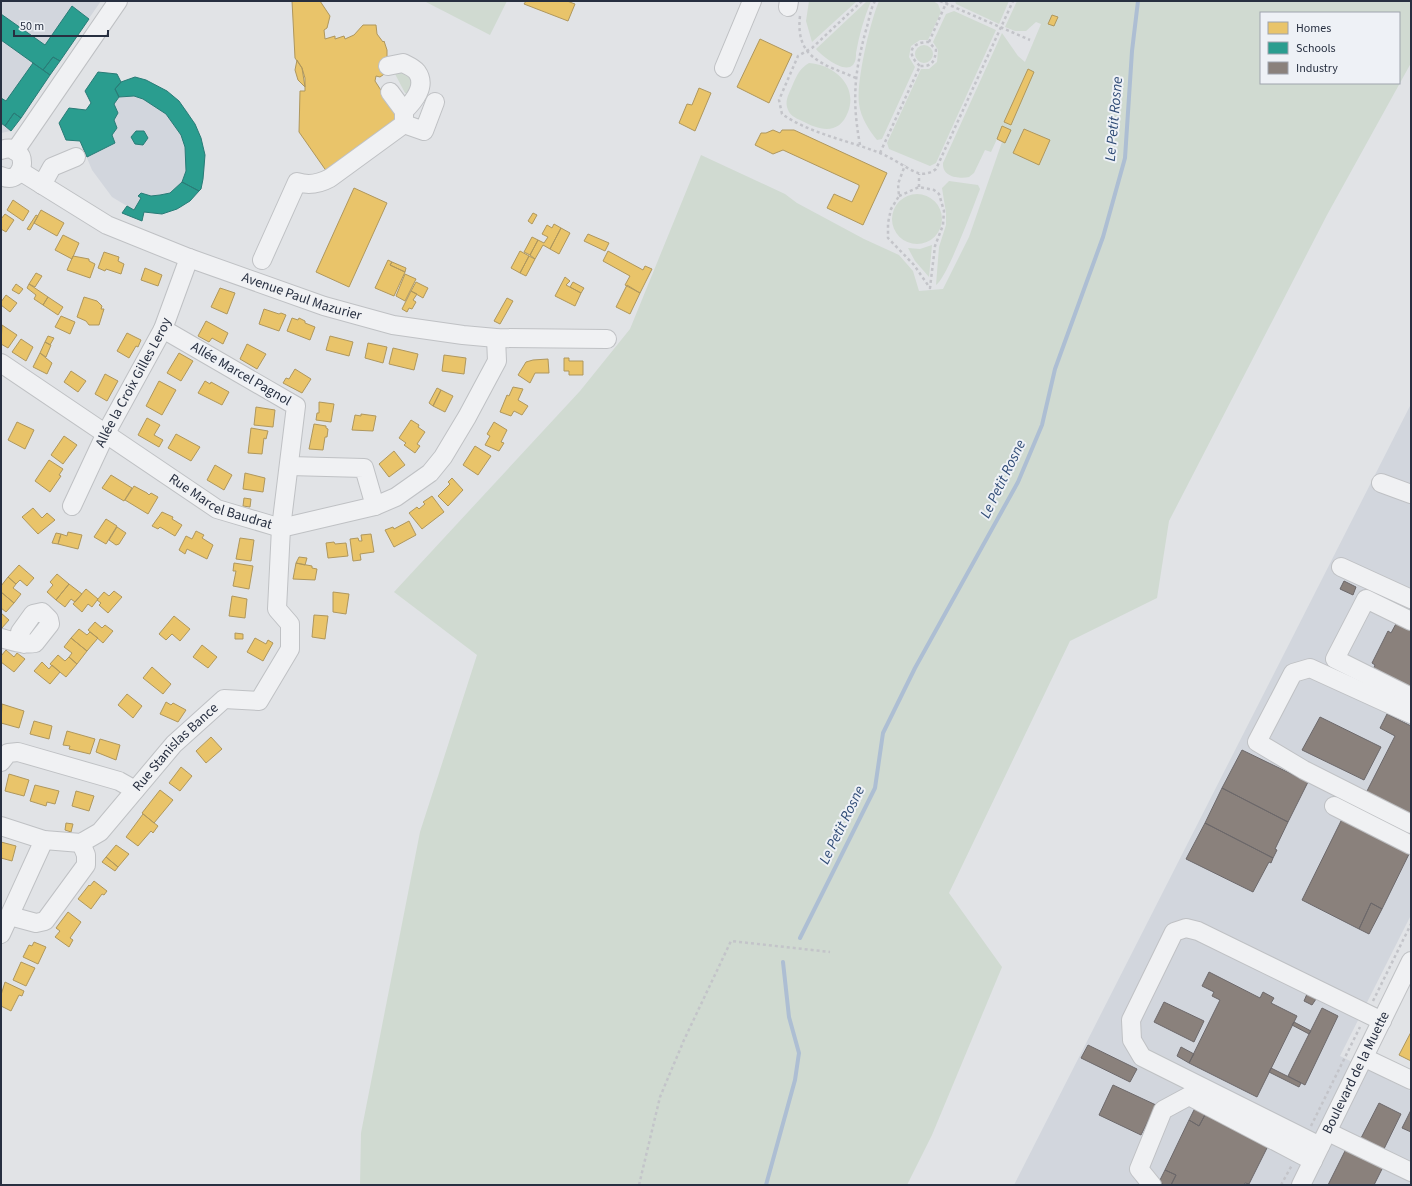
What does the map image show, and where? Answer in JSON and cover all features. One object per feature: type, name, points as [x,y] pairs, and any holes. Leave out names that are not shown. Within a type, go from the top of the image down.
[{"type":"street","points":[[1,176],[13,177],[20,171],[22,167],[22,158],[8,150],[118,1]]},
{"type":"street","points":[[724,68],[752,1]]},
{"type":"street","points":[[262,260],[297,182],[304,184],[320,183],[330,178],[404,118],[419,92],[421,84],[417,71],[403,63],[388,66]]},
{"type":"street","points":[[390,92],[404,118],[424,130],[435,102]]},
{"type":"street","points":[[42,185],[52,167],[76,157]]},
{"type":"street","name":"Avenue Paul Mazurier","points":[[20,171],[107,225],[189,258],[324,306],[393,325],[496,338],[607,340]]},
{"type":"street","name":"Allée la Croix Gilles Leroy","points":[[72,506],[106,433],[162,329],[189,258]]},
{"type":"street","name":"Allée Marcel Pagnol","points":[[162,329],[296,406],[281,528]]},
{"type":"street","name":"Rue Marcel Baudrat","points":[[1,363],[217,509],[281,528],[375,506],[396,497],[430,472],[443,456],[467,417],[497,361],[496,338]]},
{"type":"street","points":[[289,466],[364,468],[375,506]]},
{"type":"street","points":[[1381,483],[1411,494]]},
{"type":"street","name":"Rue Stanislas Bance","points":[[81,843],[100,832],[174,744],[224,699],[259,701],[290,649],[290,624],[277,609],[281,528]]},
{"type":"street","points":[[1341,567],[1411,599]]},
{"type":"street","points":[[1411,621],[1366,599],[1335,659],[1411,697]]},
{"type":"street","points":[[1,638],[24,644]]},
{"type":"street","points":[[1411,714],[1310,668],[1293,673],[1256,742],[1304,770],[1411,824]]},
{"type":"street","points":[[3,754],[18,752],[98,774],[119,781],[135,790]]},
{"type":"street","points":[[1334,806],[1411,845]]},
{"type":"street","points":[[1,826],[44,840],[81,843],[86,855],[86,865],[45,921],[36,923],[5,924],[44,840]]},
{"type":"street","points":[[1301,1145],[1142,1056],[1132,1040],[1131,1020],[1174,932],[1186,928],[1198,931],[1375,1017]]},
{"type":"street","name":"Boulevard de la Muette","points":[[1301,1185],[1365,1058],[1375,1017],[1410,967]]},
{"type":"street","points":[[1365,1058],[1411,1080]]},
{"type":"street","points":[[1152,1185],[1139,1170],[1163,1110],[1188,1096],[1301,1145],[1321,1146],[1411,1172]]},
{"type":"path","points":[[862,1],[806,52],[798,56],[779,100],[782,114],[797,124],[880,153],[919,174],[931,173],[936,170],[1013,1]]},
{"type":"path","points":[[860,146],[855,116],[856,78],[858,59],[875,1]]},
{"type":"path","points":[[940,1],[947,2],[1030,40]]},
{"type":"path","points":[[929,42],[947,2]]},
{"type":"path","points":[[793,7],[806,52],[821,63],[856,78]]},
{"type":"path","points":[[929,42],[936,50],[935,58],[931,64],[920,66],[913,60],[912,52],[918,43],[929,42]]},
{"type":"path","points":[[880,153],[920,66]]},
{"type":"path","points":[[899,196],[898,184],[905,166]]},
{"type":"path","points":[[919,174],[919,187]]},
{"type":"path","points":[[919,187],[934,190],[939,194],[944,210],[943,225],[935,246],[930,288],[914,266],[888,238],[890,209],[899,196],[919,187]]},
{"type":"path","points":[[1281,1185],[1301,1145],[1375,1017],[1411,924]]},
{"type":"path","points":[[639,1185],[660,1097],[684,1040],[731,941],[830,952]]},
{"type":"shaded area","points":[[1,1],[101,1],[11,131],[1,133]]},
{"type":"shaded area","points":[[424,1],[507,1],[490,35]]},
{"type":"shaded area","points":[[809,1],[857,1],[812,42],[806,21]]},
{"type":"shaded area","points":[[867,1],[871,1],[860,33],[855,62],[849,67],[839,66],[828,60],[816,49]]},
{"type":"shaded area","points":[[879,1],[933,1],[938,4],[941,12],[928,40],[920,40],[911,46],[909,57],[915,67],[882,139],[877,140],[863,119],[859,104],[859,94],[864,52]]},
{"type":"shaded area","points":[[955,1],[1009,1],[999,24],[956,4]]},
{"type":"shaded area","points":[[1017,1],[1411,1],[1411,63],[1400,83],[1400,12],[1260,12],[1260,84],[1399,84],[1327,215],[1169,521],[1157,598],[1070,641],[949,893],[1002,967],[932,1135],[907,1185],[360,1185],[361,1133],[420,832],[477,655],[394,592],[580,391],[630,329],[701,155],[785,194],[797,203],[864,239],[899,255],[913,271],[919,291],[943,289],[969,237],[1002,142],[997,139],[991,152],[985,150],[974,173],[969,177],[961,178],[948,174],[943,168],[943,163],[1002,33],[1018,56],[1025,62],[1041,24],[1036,22],[1026,31],[1015,31],[1005,27]]},
{"type":"shaded area","points":[[954,11],[996,30],[936,163],[930,166],[889,149],[887,143],[921,69],[929,69],[937,62],[938,50],[933,42],[946,14]]},
{"type":"shaded area","points":[[920,45],[928,45],[933,50],[931,61],[928,63],[920,63],[915,58],[915,50]]},
{"type":"shaded area","points":[[809,63],[827,68],[842,78],[847,86],[850,94],[848,112],[844,120],[834,128],[828,129],[815,127],[795,117],[788,110],[787,98],[794,81],[801,69]]},
{"type":"shaded area","points":[[403,70],[414,77],[412,94],[405,93],[394,72]]},
{"type":"shaded area","points":[[98,72],[117,74],[121,82],[135,77],[154,84],[179,101],[188,112],[201,138],[205,155],[205,169],[201,189],[182,207],[162,214],[144,212],[142,221],[122,213],[127,206],[112,197],[92,170],[80,141],[66,140],[59,123],[69,108],[86,110],[91,103],[85,91]]},
{"type":"shaded area","points":[[949,181],[978,185],[980,189],[953,256],[941,280],[936,285],[939,247],[946,225],[946,213],[942,188]]},
{"type":"shaded area","points":[[917,194],[931,198],[938,205],[942,219],[938,233],[931,240],[917,244],[903,240],[896,233],[892,219],[896,205],[903,198]]},
{"type":"shaded area","points":[[932,245],[929,277],[915,261],[908,248],[920,249]]},
{"type":"shaded area","points":[[1411,404],[1411,915],[1340,1056],[1411,1091],[1411,1185],[1014,1185]]},
{"type":"building: Homes","points":[[292,1],[320,1],[330,16],[327,28],[324,30],[325,39],[335,36],[335,39],[344,36],[345,39],[354,35],[363,25],[376,25],[377,34],[383,42],[384,41],[387,50],[387,60],[390,70],[380,77],[376,76],[375,81],[400,120],[327,172],[299,132],[300,91],[305,91],[305,78],[302,68],[295,58]]},
{"type":"building: Homes","points":[[526,1],[567,1],[575,4],[568,21],[524,4]]},
{"type":"building: Homes","points":[[1052,15],[1058,17],[1054,26],[1048,24]]},
{"type":"building: Homes","points":[[760,39],[792,54],[769,103],[737,87]]},
{"type":"building: Homes","points":[[297,60],[302,68],[305,87],[298,80],[295,70]]},
{"type":"building: Homes","points":[[1028,69],[1034,72],[1011,125],[1004,122]]},
{"type":"building: Homes","points":[[699,88],[711,93],[695,131],[679,123],[687,104],[692,105]]},
{"type":"building: Homes","points":[[1002,126],[1011,130],[1005,143],[997,139]]},
{"type":"building: Homes","points":[[1024,129],[1050,140],[1039,165],[1013,153]]},
{"type":"building: Homes","points":[[773,130],[780,133],[782,130],[794,130],[887,173],[863,225],[827,208],[834,194],[852,202],[859,185],[783,150],[773,154],[755,145],[761,133],[766,133]]},
{"type":"building: Homes","points":[[354,188],[387,203],[349,287],[316,272]]},
{"type":"building: Homes","points":[[13,200],[29,211],[23,221],[7,210]]},
{"type":"building: Homes","points":[[41,210],[64,223],[57,236],[34,223]]},
{"type":"building: Homes","points":[[533,213],[537,215],[532,224],[528,221]]},
{"type":"building: Homes","points":[[5,214],[14,220],[6,232],[1,229],[1,219]]},
{"type":"building: Homes","points":[[36,215],[38,216],[30,230],[27,229]]},
{"type":"building: Homes","points":[[554,224],[561,228],[550,249],[543,245],[535,259],[530,255],[538,240],[544,243],[548,237],[542,234],[547,225],[552,228]]},
{"type":"building: Homes","points":[[561,228],[570,233],[559,254],[550,249]]},
{"type":"building: Homes","points":[[588,234],[609,243],[605,251],[584,241]]},
{"type":"building: Homes","points":[[63,235],[79,243],[72,259],[55,250]]},
{"type":"building: Homes","points":[[532,237],[538,240],[530,255],[524,252]]},
{"type":"building: Homes","points":[[520,251],[529,256],[520,273],[511,268]]},
{"type":"building: Homes","points":[[608,251],[643,270],[645,266],[652,269],[640,293],[625,285],[630,276],[603,261]]},
{"type":"building: Homes","points":[[104,252],[119,257],[118,261],[124,264],[121,274],[98,268]]},
{"type":"building: Homes","points":[[73,256],[89,259],[89,261],[95,264],[90,278],[67,270]]},
{"type":"building: Homes","points":[[529,256],[535,259],[526,276],[520,273]]},
{"type":"building: Homes","points":[[388,260],[392,262],[390,265],[405,272],[394,296],[375,288]]},
{"type":"building: Homes","points":[[392,262],[406,268],[405,272],[390,265]]},
{"type":"building: Homes","points":[[145,268],[162,275],[158,286],[141,280]]},
{"type":"building: Homes","points":[[36,273],[42,276],[35,287],[29,284]]},
{"type":"building: Homes","points":[[405,274],[416,279],[405,301],[396,296]]},
{"type":"building: Homes","points":[[565,277],[570,281],[566,285],[581,293],[575,306],[555,296]]},
{"type":"building: Homes","points":[[416,282],[428,288],[423,298],[411,291]]},
{"type":"building: Homes","points":[[573,282],[584,288],[581,293],[570,287]]},
{"type":"building: Homes","points":[[16,284],[23,289],[19,294],[12,290]]},
{"type":"building: Homes","points":[[29,284],[48,297],[43,305],[34,299],[36,295],[27,288]]},
{"type":"building: Homes","points":[[627,285],[640,293],[630,314],[616,307]]},
{"type":"building: Homes","points":[[220,288],[235,293],[227,314],[211,307]]},
{"type":"building: Homes","points":[[411,291],[417,294],[413,300],[416,302],[412,309],[409,308],[407,312],[402,309]]},
{"type":"building: Homes","points":[[6,295],[17,303],[10,312],[1,305],[1,302]]},
{"type":"building: Homes","points":[[48,297],[63,307],[58,315],[43,305]]},
{"type":"building: Homes","points":[[84,297],[97,301],[102,306],[101,309],[104,309],[99,325],[89,325],[86,321],[77,317]]},
{"type":"building: Homes","points":[[507,298],[513,301],[500,324],[494,321]]},
{"type":"building: Homes","points":[[264,309],[286,315],[279,331],[259,324]]},
{"type":"building: Homes","points":[[61,316],[75,322],[70,334],[55,327]]},
{"type":"building: Homes","points":[[292,318],[298,320],[299,318],[305,321],[305,323],[315,327],[310,340],[287,331]]},
{"type":"building: Homes","points":[[206,321],[228,333],[223,344],[212,338],[209,342],[198,336]]},
{"type":"building: Homes","points":[[2,325],[17,335],[8,348],[1,344]]},
{"type":"building: Homes","points":[[127,333],[141,340],[138,347],[136,346],[129,358],[117,351]]},
{"type":"building: Homes","points":[[48,336],[54,338],[50,345],[45,342]]},
{"type":"building: Homes","points":[[330,336],[353,342],[349,356],[326,350]]},
{"type":"building: Homes","points":[[21,339],[33,347],[26,361],[12,352]]},
{"type":"building: Homes","points":[[45,342],[51,345],[46,357],[40,353]]},
{"type":"building: Homes","points":[[368,343],[387,347],[383,363],[365,358]]},
{"type":"building: Homes","points":[[247,344],[266,354],[257,369],[240,359]]},
{"type":"building: Homes","points":[[393,348],[418,354],[414,370],[389,364]]},
{"type":"building: Homes","points":[[40,353],[52,363],[47,374],[33,367]]},
{"type":"building: Homes","points":[[179,353],[193,361],[181,381],[167,373]]},
{"type":"building: Homes","points":[[444,355],[466,358],[464,374],[442,371]]},
{"type":"building: Homes","points":[[564,358],[569,358],[569,361],[583,361],[583,375],[569,375],[569,371],[564,371]]},
{"type":"building: Homes","points":[[548,359],[549,373],[535,373],[530,383],[518,375],[526,362]]},
{"type":"building: Homes","points":[[295,369],[311,379],[302,393],[283,383],[286,378],[289,379]]},
{"type":"building: Homes","points":[[71,371],[86,381],[78,392],[64,382]]},
{"type":"building: Homes","points":[[105,374],[118,381],[107,401],[95,394]]},
{"type":"building: Homes","points":[[159,381],[176,390],[162,415],[146,406]]},
{"type":"building: Homes","points":[[205,381],[210,384],[211,382],[229,392],[222,405],[198,393]]},
{"type":"building: Homes","points":[[513,387],[523,389],[518,400],[528,406],[522,415],[514,411],[511,416],[500,412],[507,395],[509,396]]},
{"type":"building: Homes","points":[[437,388],[441,390],[433,406],[429,403]]},
{"type":"building: Homes","points":[[441,390],[453,396],[445,412],[433,406]]},
{"type":"building: Homes","points":[[319,402],[334,404],[331,422],[316,420],[317,413],[319,413]]},
{"type":"building: Homes","points":[[256,407],[275,410],[273,427],[254,425]]},
{"type":"building: Homes","points":[[361,414],[376,416],[373,431],[352,430],[355,415],[361,416]]},
{"type":"building: Homes","points":[[147,418],[160,425],[154,435],[163,440],[159,447],[138,435]]},
{"type":"building: Homes","points":[[411,420],[419,425],[418,427],[425,432],[417,444],[420,446],[415,453],[404,445],[406,443],[399,438]]},
{"type":"building: Homes","points":[[17,422],[34,430],[25,449],[8,440]]},
{"type":"building: Homes","points":[[494,422],[507,430],[501,442],[504,443],[499,451],[485,445],[490,436],[487,434]]},
{"type":"building: Homes","points":[[314,424],[326,426],[328,429],[323,450],[309,449]]},
{"type":"building: Homes","points":[[251,428],[268,431],[266,439],[264,438],[262,454],[248,453]]},
{"type":"building: Homes","points":[[176,434],[200,447],[191,461],[168,448]]},
{"type":"building: Homes","points":[[64,436],[77,445],[63,464],[51,455]]},
{"type":"building: Homes","points":[[475,446],[491,456],[478,475],[463,465]]},
{"type":"building: Homes","points":[[394,451],[405,465],[389,477],[379,464]]},
{"type":"building: Homes","points":[[49,460],[63,469],[59,475],[61,476],[50,492],[35,481]]},
{"type":"building: Homes","points":[[215,465],[232,475],[224,490],[207,480]]},
{"type":"building: Homes","points":[[245,473],[265,478],[263,492],[243,489]]},
{"type":"building: Homes","points":[[111,475],[132,488],[124,501],[102,488]]},
{"type":"building: Homes","points":[[452,478],[463,490],[448,506],[438,496],[450,484],[448,482]]},
{"type":"building: Homes","points":[[134,486],[149,495],[151,493],[158,497],[148,514],[125,500]]},
{"type":"building: Homes","points":[[432,496],[444,512],[422,529],[409,513],[417,507],[419,509],[425,504],[423,502]]},
{"type":"building: Homes","points":[[244,498],[251,499],[250,507],[243,506]]},
{"type":"building: Homes","points":[[33,508],[42,518],[47,513],[55,520],[38,534],[22,517]]},
{"type":"building: Homes","points":[[162,512],[173,517],[172,519],[182,525],[175,536],[160,527],[158,529],[152,526]]},
{"type":"building: Homes","points":[[106,519],[117,526],[106,544],[94,537]]},
{"type":"building: Homes","points":[[409,521],[416,535],[394,547],[385,530],[393,527],[394,529]]},
{"type":"building: Homes","points":[[117,527],[126,533],[119,544],[116,545],[109,540]]},
{"type":"building: Homes","points":[[196,531],[204,535],[202,538],[213,545],[207,559],[187,549],[185,554],[179,550],[186,536],[192,539]]},
{"type":"building: Homes","points":[[68,532],[82,535],[78,549],[58,544],[61,534],[67,536]]},
{"type":"building: Homes","points":[[56,533],[61,534],[58,544],[52,543]]},
{"type":"building: Homes","points":[[371,534],[374,552],[360,554],[361,560],[353,561],[350,539],[358,538],[359,541],[362,541],[361,535]]},
{"type":"building: Homes","points":[[240,538],[254,540],[251,561],[236,559]]},
{"type":"building: Homes","points":[[334,542],[335,544],[346,543],[348,556],[328,558],[326,543]]},
{"type":"building: Homes","points":[[299,557],[307,558],[305,565],[296,563]]},
{"type":"building: Homes","points":[[234,563],[253,566],[249,589],[233,586],[236,571],[233,571]]},
{"type":"building: Homes","points":[[296,563],[312,566],[312,568],[317,569],[315,580],[293,579]]},
{"type":"building: Homes","points":[[19,565],[34,578],[27,586],[20,580],[16,584],[8,577]]},
{"type":"building: Homes","points":[[57,574],[69,584],[56,600],[47,592],[53,585],[50,582]]},
{"type":"building: Homes","points":[[8,577],[16,584],[13,588],[21,594],[14,603],[1,592],[1,586]]},
{"type":"building: Homes","points":[[69,584],[82,594],[75,602],[71,599],[65,607],[56,600]]},
{"type":"building: Homes","points":[[86,589],[98,599],[92,607],[88,604],[82,612],[73,604]]},
{"type":"building: Homes","points":[[114,591],[122,597],[108,613],[99,605],[101,603],[97,600],[104,592],[109,596]]},
{"type":"building: Homes","points":[[1,592],[14,603],[6,612],[1,608]]},
{"type":"building: Homes","points":[[333,592],[349,594],[346,614],[333,612]]},
{"type":"building: Homes","points":[[232,596],[247,599],[245,618],[229,616]]},
{"type":"building: Homes","points":[[1,613],[9,620],[1,629]]},
{"type":"building: Homes","points":[[314,615],[328,616],[325,639],[312,637]]},
{"type":"building: Homes","points":[[174,616],[190,629],[180,641],[172,634],[166,640],[159,634]]},
{"type":"building: Homes","points":[[95,622],[102,628],[105,625],[113,631],[103,643],[88,630]]},
{"type":"building: Homes","points":[[79,629],[87,635],[90,632],[98,638],[87,651],[71,638]]},
{"type":"building: Homes","points":[[235,633],[243,634],[243,639],[235,639]]},
{"type":"building: Homes","points":[[71,638],[87,651],[77,664],[69,657],[72,653],[64,647]]},
{"type":"building: Homes","points":[[255,638],[266,644],[268,640],[273,643],[263,661],[247,652]]},
{"type":"building: Homes","points":[[202,645],[217,657],[208,668],[193,657]]},
{"type":"building: Homes","points":[[6,650],[14,657],[17,653],[25,659],[14,672],[1,662],[1,656]]},
{"type":"building: Homes","points":[[58,655],[65,661],[69,657],[77,664],[66,677],[50,664]]},
{"type":"building: Homes","points":[[42,662],[49,669],[52,665],[60,672],[50,684],[34,671]]},
{"type":"building: Homes","points":[[152,667],[171,684],[163,694],[143,678]]},
{"type":"building: Homes","points":[[127,694],[142,706],[133,718],[118,705]]},
{"type":"building: Homes","points":[[166,702],[171,705],[173,703],[186,710],[178,722],[160,714]]},
{"type":"building: Homes","points":[[2,704],[24,711],[19,728],[1,723]]},
{"type":"building: Homes","points":[[34,721],[52,726],[49,739],[30,734]]},
{"type":"building: Homes","points":[[67,731],[95,739],[90,754],[69,749],[70,746],[63,745]]},
{"type":"building: Homes","points":[[211,737],[222,749],[206,763],[196,751]]},
{"type":"building: Homes","points":[[100,739],[120,745],[116,760],[96,752]]},
{"type":"building: Homes","points":[[181,767],[192,776],[180,791],[169,783]]},
{"type":"building: Homes","points":[[9,774],[29,780],[24,796],[5,791]]},
{"type":"building: Homes","points":[[35,785],[59,791],[55,804],[47,802],[46,806],[30,801]]},
{"type":"building: Homes","points":[[160,790],[173,800],[154,823],[142,813]]},
{"type":"building: Homes","points":[[76,791],[94,796],[89,811],[72,806]]},
{"type":"building: Homes","points":[[143,814],[158,826],[153,833],[151,831],[138,846],[126,837]]},
{"type":"building: Homes","points":[[66,823],[73,824],[71,832],[65,830]]},
{"type":"building: Homes","points":[[1,842],[16,846],[12,861],[1,858]]},
{"type":"building: Homes","points":[[116,845],[129,854],[118,867],[106,857]]},
{"type":"building: Homes","points":[[106,857],[118,867],[115,871],[102,862]]},
{"type":"building: Homes","points":[[94,881],[107,891],[104,895],[102,894],[91,909],[78,899]]},
{"type":"building: Homes","points":[[68,912],[81,922],[70,938],[73,940],[69,947],[55,937],[60,931],[56,928]]},
{"type":"building: Homes","points":[[34,942],[46,947],[38,964],[23,957],[29,945],[32,946]]},
{"type":"building: Homes","points":[[21,962],[35,968],[26,986],[13,980]]},
{"type":"building: Homes","points":[[5,982],[24,991],[22,996],[19,995],[11,1011],[1,1006],[1,995]]},
{"type":"building: Homes","points":[[1411,1032],[1411,1061],[1399,1055]]},
{"type":"building: Schools","points":[[72,6],[89,19],[60,61],[53,57],[43,70],[1,40],[1,14],[45,45]]},
{"type":"building: Schools","points":[[53,57],[60,61],[50,75],[43,70]]},
{"type":"building: Schools","points":[[33,63],[50,75],[21,118],[14,113],[5,126],[1,123],[1,98],[6,101]]},
{"type":"building: Schools","points":[[98,72],[117,74],[121,82],[115,89],[119,97],[114,104],[118,113],[114,120],[117,128],[112,135],[115,143],[87,157],[80,141],[66,140],[59,123],[69,108],[86,110],[91,103],[85,91]]},
{"type":"building: Schools","points":[[135,77],[146,80],[167,91],[179,101],[195,124],[201,138],[205,155],[203,179],[201,189],[199,191],[182,182],[186,171],[185,147],[181,135],[166,114],[143,99],[134,96],[119,97],[115,89],[121,82]]},
{"type":"building: Schools","points":[[14,113],[21,118],[11,131],[5,126]]},
{"type":"building: Schools","points":[[136,131],[144,131],[148,138],[143,145],[135,144],[131,137]]},
{"type":"building: Schools","points":[[182,182],[199,191],[190,201],[177,209],[162,214],[144,212],[142,221],[122,213],[127,206],[134,210],[141,198],[138,196],[141,193],[151,196],[170,193]]},
{"type":"building: Industry","points":[[1344,581],[1356,587],[1353,595],[1340,589]]},
{"type":"building: Industry","points":[[1398,620],[1411,626],[1411,691],[1372,672],[1375,665],[1372,663],[1388,631],[1391,633]]},
{"type":"building: Industry","points":[[1387,714],[1411,726],[1411,815],[1366,793],[1395,736],[1380,728]]},
{"type":"building: Industry","points":[[1320,717],[1381,747],[1364,780],[1302,750]]},
{"type":"building: Industry","points":[[1242,750],[1308,782],[1288,822],[1222,788]]},
{"type":"building: Industry","points":[[1222,788],[1288,822],[1275,849],[1277,850],[1273,858],[1205,823]]},
{"type":"building: Industry","points":[[1343,817],[1411,850],[1382,909],[1371,903],[1359,929],[1302,900]]},
{"type":"building: Industry","points":[[1205,823],[1273,858],[1271,863],[1269,862],[1253,892],[1186,859]]},
{"type":"building: Industry","points":[[1371,903],[1382,909],[1369,934],[1359,929]]},
{"type":"building: Industry","points":[[1209,972],[1260,998],[1263,992],[1274,998],[1271,1003],[1297,1016],[1257,1097],[1189,1063],[1220,1000],[1212,996],[1214,992],[1202,986]]},
{"type":"building: Industry","points":[[1307,994],[1316,999],[1312,1005],[1304,1001]]},
{"type":"building: Industry","points":[[1164,1002],[1204,1021],[1194,1042],[1154,1022]]},
{"type":"building: Industry","points":[[1322,1008],[1338,1016],[1305,1085],[1288,1076]]},
{"type":"building: Industry","points":[[1294,1022],[1311,1031],[1309,1034],[1292,1025]]},
{"type":"building: Industry","points":[[1088,1045],[1137,1069],[1130,1082],[1081,1058]]},
{"type":"building: Industry","points":[[1181,1047],[1194,1054],[1189,1063],[1177,1056]]},
{"type":"building: Industry","points":[[1271,1068],[1301,1083],[1299,1087],[1269,1072]]},
{"type":"building: Industry","points":[[1113,1085],[1156,1105],[1141,1135],[1099,1115]]},
{"type":"building: Industry","points":[[1379,1103],[1401,1114],[1383,1151],[1360,1140]]},
{"type":"building: Industry","points":[[1195,1108],[1206,1113],[1199,1126],[1189,1120]]},
{"type":"building: Industry","points":[[1411,1110],[1411,1132],[1402,1128]]},
{"type":"building: Industry","points":[[1206,1113],[1269,1144],[1249,1184],[1171,1185],[1176,1175],[1165,1170],[1189,1120],[1199,1126]]},
{"type":"building: Industry","points":[[1346,1149],[1383,1167],[1374,1185],[1328,1185]]},
{"type":"building: Industry","points":[[1165,1170],[1176,1175],[1171,1185],[1164,1185],[1159,1182]]},
{"type":"waterway","name":"Le Petit Rosne","points":[[800,938],[875,788],[883,733],[915,668],[1018,482],[1042,425],[1055,369],[1103,237],[1125,158],[1132,51],[1138,1]]},
{"type":"waterway","name":"Le Petit Rosne","points":[[766,1185],[795,1080],[799,1053],[789,1017],[783,962]]}]
